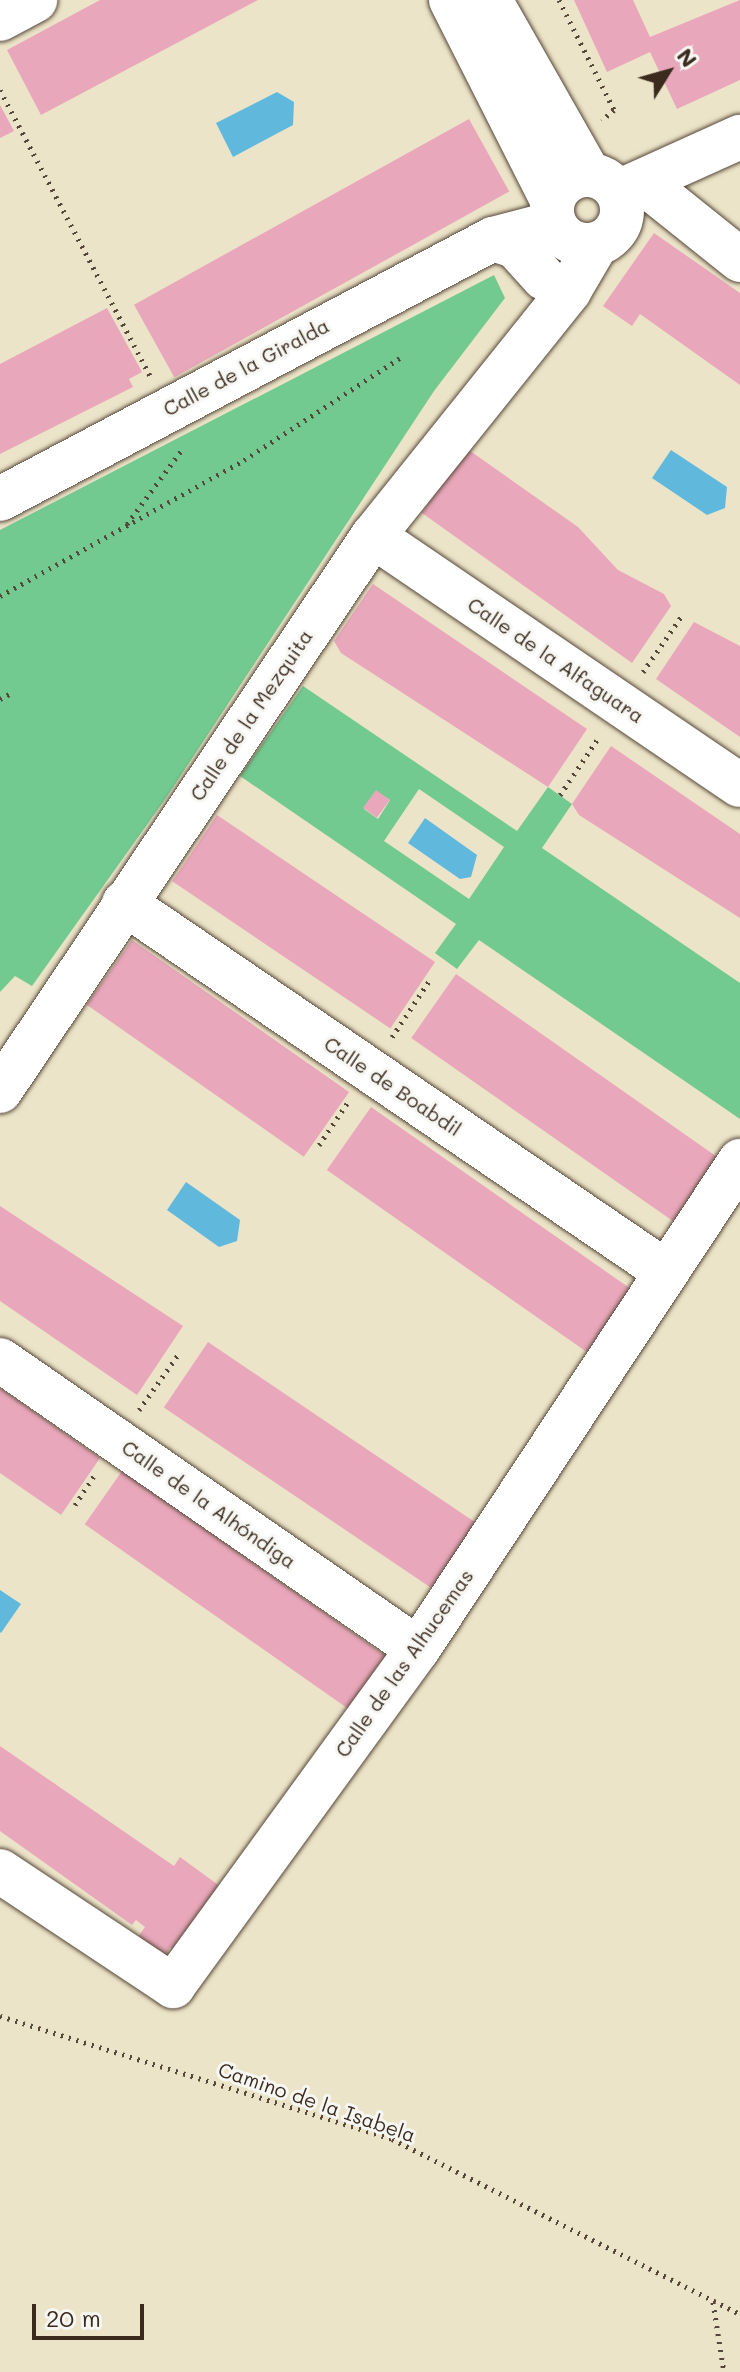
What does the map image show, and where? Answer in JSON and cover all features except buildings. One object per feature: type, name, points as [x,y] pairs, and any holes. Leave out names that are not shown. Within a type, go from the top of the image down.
[{"type":"street","points":[[0,19],[35,0]]},
{"type":"street","points":[[451,0],[566,225]]},
{"type":"street","points":[[490,0],[617,183],[740,260]]},
{"type":"street","points":[[566,225],[574,177],[617,183],[740,137]]},
{"type":"street","points":[[566,225],[617,230],[617,183]]},
{"type":"street","name":"Calle de la Giralda","points":[[0,499],[166,408],[493,239],[566,225]]},
{"type":"street","name":"Calle de la Mezquita","points":[[517,351],[566,225]]},
{"type":"street","name":"Calle de la Mezquita","points":[[0,1091],[373,536],[517,351],[569,291],[566,225]]},
{"type":"street","points":[[493,239],[515,246],[544,278]]},
{"type":"street","name":"Calle de la Alfaguara","points":[[373,536],[740,785]]},
{"type":"street","name":"Calle de Boabdil","points":[[124,903],[662,1269]]},
{"type":"street","name":"Calle de las Alhucemas","points":[[0,1871],[173,1986],[418,1649],[662,1269],[740,1161]]},
{"type":"street","name":"Calle de la Alhóndiga","points":[[0,1360],[418,1649]]},
{"type":"path","points":[[559,0],[614,110],[597,124]]},
{"type":"path","points":[[0,90],[166,408],[186,439],[127,524]]},
{"type":"path","points":[[0,596],[244,460],[400,358]]},
{"type":"path","points":[[0,699],[13,692]]},
{"type":"path","name":"Camino de la Isabela","points":[[0,2016],[392,2139],[740,2314]]},
{"type":"path","points":[[713,2301],[724,2372]]},
{"type":"green space","points":[[494,275],[505,298],[434,391],[166,798],[32,986],[15,976],[0,992],[0,530]]},
{"type":"green space","points":[[303,686],[517,831],[548,787],[572,804],[542,848],[740,983],[740,1119],[479,940],[457,969],[435,953],[456,924],[240,776]],"holes":[[[419,789],[504,847],[469,899],[384,841]],[[376,791],[390,800],[378,819],[364,809]]]},
{"type":"water","points":[[277,92],[294,102],[293,125],[233,157],[216,123]]},
{"type":"water","points":[[671,450],[727,487],[725,508],[707,515],[652,478]]},
{"type":"water","points":[[425,818],[477,855],[471,877],[460,879],[408,843]]},
{"type":"water","points":[[186,1182],[240,1220],[237,1241],[219,1247],[167,1210]]},
{"type":"water","points":[[0,1590],[21,1604],[1,1633],[0,1632]]}]
